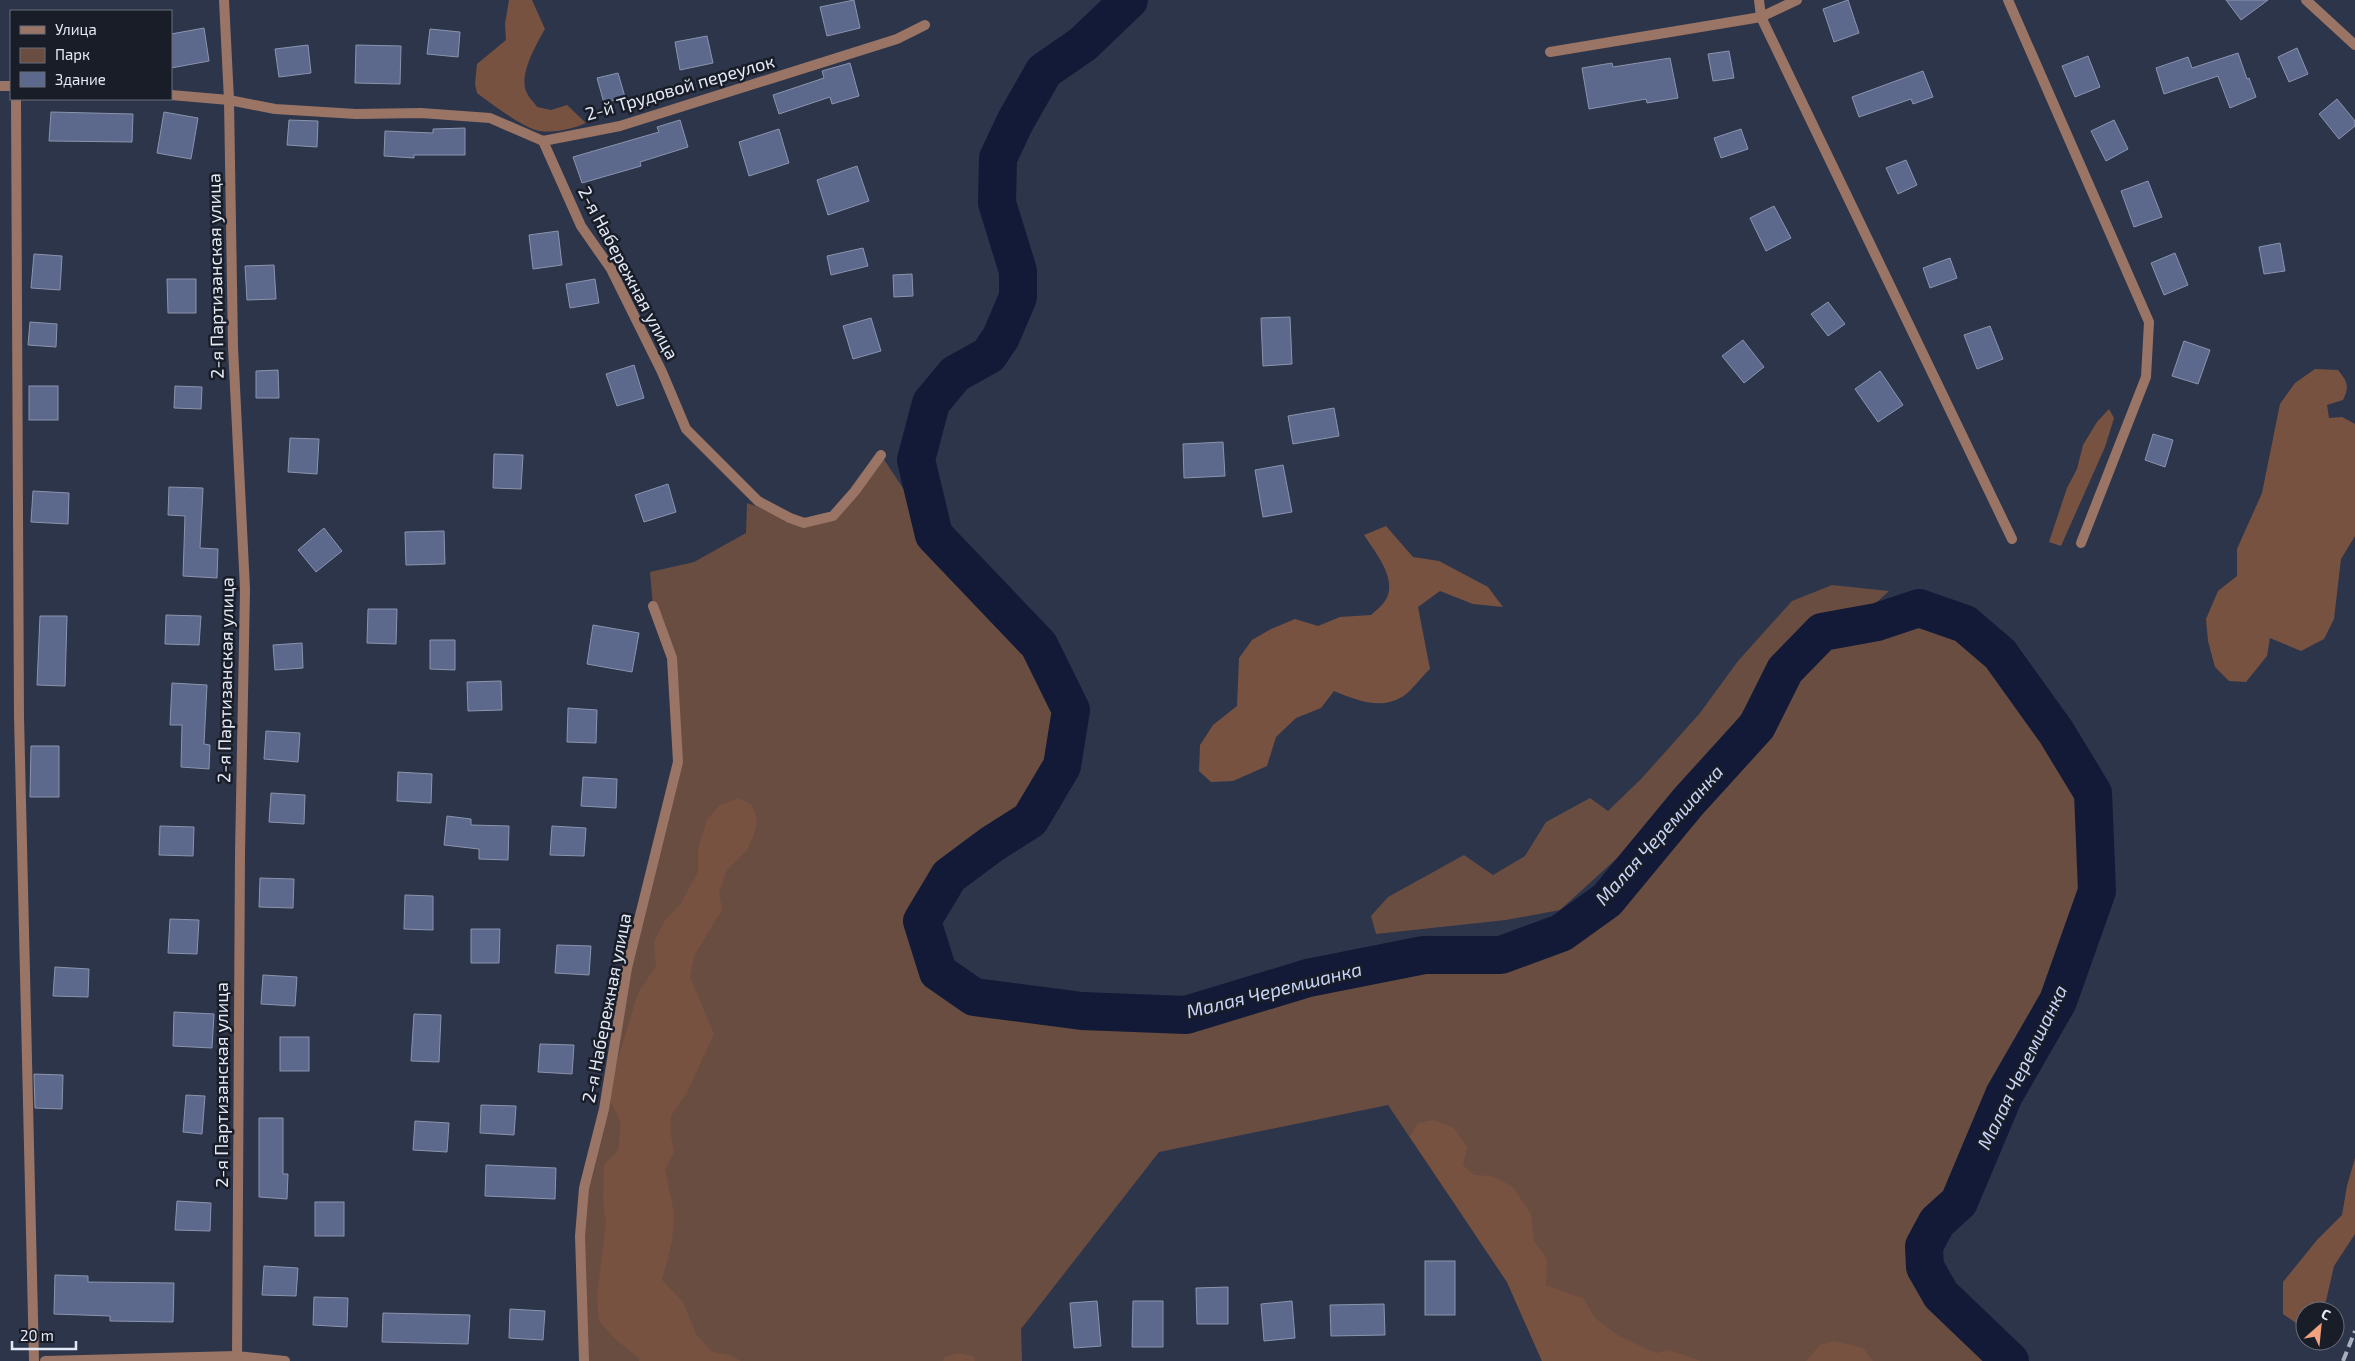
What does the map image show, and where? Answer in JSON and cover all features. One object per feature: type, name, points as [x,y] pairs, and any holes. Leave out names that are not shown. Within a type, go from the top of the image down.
[{"type":"street","name":"2-я Партизанская улица","points":[[224,0],[229,100],[233,347],[245,589],[240,872],[236,1358]]},
{"type":"street","points":[[1759,0],[1761,17],[2012,539]]},
{"type":"street","points":[[1550,52],[1761,17],[1797,0]]},
{"type":"street","points":[[2008,0],[2149,322],[2146,377],[2081,543]]},
{"type":"street","points":[[2306,0],[2355,45]]},
{"type":"street","name":"2-й Трудовой переулок","points":[[543,141],[620,126],[897,38],[926,25]]},
{"type":"street","points":[[172,95],[229,100],[275,110],[356,114],[421,113],[490,118],[543,141]]},
{"type":"street","points":[[16,100],[19,716],[34,1361]]},
{"type":"street","name":"2-я Набережная улица","points":[[543,141],[581,226],[611,269],[658,364],[686,430],[758,501],[790,518],[804,523],[832,516],[855,491],[882,455]]},
{"type":"street","name":"2-я Набережная улица","points":[[584,1361],[580,1236],[584,1188],[604,1109],[627,968],[678,762],[672,658],[653,606]]},
{"type":"street","points":[[45,1361],[236,1358],[285,1361]]},
{"type":"green space","points":[[881,455],[934,535],[1039,645],[1071,710],[1062,766],[1030,820],[992,844],[938,893],[922,921],[938,972],[974,997],[1082,1011],[1186,1015],[1308,978],[1424,955],[1501,955],[1560,933],[1607,900],[1688,802],[1757,726],[1785,670],[1822,632],[1877,622],[1919,608],[1965,624],[2000,654],[2056,732],[2093,793],[2090,908],[2058,1001],[2004,1095],[1959,1202],[1937,1222],[1924,1246],[1925,1267],[1941,1295],[2010,1361],[1542,1361],[1507,1282],[1388,1105],[1159,1152],[1021,1329],[1022,1361],[584,1361],[580,1235],[627,968],[678,762],[672,658],[653,606],[650,572],[694,562],[746,533],[747,503],[804,523],[832,516]]},
{"type":"green space","points":[[1832,585],[1889,591],[1867,611],[1810,624],[1772,665],[1741,715],[1686,784],[1626,850],[1560,910],[1506,920],[1376,934],[1371,916],[1388,897],[1464,855],[1493,875],[1525,856],[1546,822],[1590,798],[1608,811],[1642,778],[1700,713],[1738,661],[1792,601]]},
{"type":"shaded area","points":[[509,0],[532,0],[545,29],[527,68],[524,84],[528,95],[537,107],[551,110],[567,105],[586,123],[564,130],[540,131],[517,121],[477,93],[475,84],[477,64],[506,40],[505,24]]},
{"type":"shaded area","points":[[2315,369],[2338,370],[2341,374],[2347,387],[2346,391],[2343,400],[2327,405],[2329,418],[2342,417],[2355,424],[2355,536],[2341,559],[2334,619],[2324,639],[2301,651],[2270,638],[2267,656],[2246,682],[2229,681],[2215,667],[2208,641],[2206,619],[2218,591],[2237,576],[2237,549],[2262,493],[2280,404],[2295,383]]},
{"type":"shaded area","points":[[2109,409],[2114,418],[2105,447],[2061,546],[2049,542],[2067,488],[2077,469],[2083,445],[2097,422]]},
{"type":"shaded area","points":[[1386,526],[1413,557],[1439,561],[1488,587],[1503,607],[1473,604],[1440,591],[1418,607],[1430,669],[1406,694],[1394,701],[1377,703],[1351,698],[1334,691],[1321,708],[1296,718],[1276,737],[1267,766],[1233,781],[1211,782],[1199,771],[1200,745],[1213,725],[1237,706],[1239,658],[1252,640],[1271,629],[1295,619],[1318,626],[1340,617],[1371,615],[1380,607],[1389,593],[1387,575],[1384,566],[1364,535]]},
{"type":"shaded area","points":[[739,798],[752,805],[757,820],[754,835],[747,850],[727,870],[719,892],[722,910],[694,956],[690,977],[714,1034],[687,1092],[671,1116],[670,1130],[674,1152],[665,1169],[674,1213],[672,1241],[662,1280],[683,1302],[696,1334],[712,1352],[730,1355],[741,1361],[639,1361],[639,1358],[615,1339],[599,1321],[597,1297],[606,1222],[603,1199],[604,1165],[618,1150],[621,1122],[610,1101],[614,1072],[638,993],[656,966],[654,942],[664,922],[681,903],[698,872],[698,848],[707,820],[720,805]]},
{"type":"shaded area","points":[[1434,1120],[1454,1128],[1467,1147],[1463,1165],[1474,1175],[1491,1176],[1512,1186],[1531,1214],[1534,1241],[1547,1259],[1546,1285],[1584,1299],[1595,1318],[1619,1336],[1656,1353],[1669,1350],[1701,1361],[1542,1361],[1507,1282],[1410,1137],[1418,1123]]},
{"type":"shaded area","points":[[2355,1158],[2355,1234],[2334,1266],[2326,1301],[2295,1301],[2295,1322],[2283,1314],[2283,1282],[2317,1240],[2342,1215],[2347,1186]]},
{"type":"shaded area","points":[[1834,1341],[1863,1348],[1873,1361],[1806,1361],[1820,1345]]},
{"type":"shaded area","points":[[957,1353],[973,1356],[975,1361],[943,1361],[945,1357]]},
{"type":"building","points":[[854,0],[860,28],[827,36],[820,7]]},
{"type":"building","points":[[1848,0],[1859,33],[1834,42],[1823,9]]},
{"type":"building","points":[[2226,0],[2268,0],[2241,20]]},
{"type":"building","points":[[204,28],[209,61],[172,68],[172,34]]},
{"type":"building","points":[[430,29],[460,32],[458,57],[427,54]]},
{"type":"building","points":[[707,36],[713,63],[680,70],[675,42]]},
{"type":"building","points":[[308,45],[311,73],[279,77],[275,49]]},
{"type":"building","points":[[356,45],[401,46],[400,84],[355,83]]},
{"type":"building","points":[[2297,48],[2308,74],[2289,82],[2278,57]]},
{"type":"building","points":[[1729,51],[1734,78],[1713,81],[1708,54]]},
{"type":"building","points":[[2238,53],[2247,79],[2249,78],[2256,97],[2230,108],[2218,76],[2164,94],[2156,68],[2188,57],[2192,68]]},
{"type":"building","points":[[2088,56],[2100,87],[2075,97],[2062,66]]},
{"type":"building","points":[[1670,58],[1678,98],[1647,103],[1646,99],[1589,109],[1582,68],[1612,63],[1613,67]]},
{"type":"building","points":[[850,63],[859,96],[832,104],[830,97],[779,114],[773,95],[824,78],[822,71]]},
{"type":"building","points":[[1923,71],[1933,97],[1913,104],[1911,99],[1859,117],[1852,97]]},
{"type":"building","points":[[618,73],[625,97],[604,103],[597,78]]},
{"type":"building","points":[[2337,99],[2355,121],[2355,126],[2339,139],[2319,114]]},
{"type":"building","points":[[51,112],[133,114],[132,142],[49,141]]},
{"type":"building","points":[[164,112],[198,118],[191,159],[157,153]]},
{"type":"building","points":[[289,120],[318,121],[317,147],[287,145]]},
{"type":"building","points":[[680,120],[688,147],[640,162],[641,166],[582,183],[573,157],[659,132],[657,127]]},
{"type":"building","points":[[2114,120],[2128,149],[2106,161],[2091,131]]},
{"type":"building","points":[[465,128],[465,155],[414,155],[414,158],[384,156],[385,131],[433,133],[433,129]]},
{"type":"building","points":[[779,129],[789,163],[749,176],[739,142]]},
{"type":"building","points":[[1741,129],[1748,149],[1721,158],[1714,138]]},
{"type":"building","points":[[1906,160],[1917,185],[1898,194],[1886,168]]},
{"type":"building","points":[[857,166],[869,201],[828,215],[817,180]]},
{"type":"building","points":[[2148,181],[2162,217],[2134,227],[2121,191]]},
{"type":"building","points":[[1774,206],[1791,238],[1766,251],[1750,218]]},
{"type":"building","points":[[558,231],[562,265],[533,269],[529,235]]},
{"type":"building","points":[[2280,243],[2285,271],[2264,274],[2259,247]]},
{"type":"building","points":[[863,248],[868,266],[831,275],[827,256]]},
{"type":"building","points":[[2175,253],[2188,285],[2164,295],[2151,263]]},
{"type":"building","points":[[34,254],[62,256],[60,290],[31,288]]},
{"type":"building","points":[[1950,258],[1957,278],[1930,288],[1923,268]]},
{"type":"building","points":[[274,265],[276,299],[247,300],[245,266]]},
{"type":"building","points":[[912,274],[913,296],[894,297],[893,275]]},
{"type":"building","points":[[167,279],[196,279],[196,313],[168,313]]},
{"type":"building","points":[[595,279],[599,303],[570,308],[566,284]]},
{"type":"building","points":[[1828,302],[1845,324],[1828,336],[1811,314]]},
{"type":"building","points":[[1290,317],[1292,364],[1263,366],[1261,318]]},
{"type":"building","points":[[871,318],[881,351],[853,359],[843,326]]},
{"type":"building","points":[[30,322],[57,324],[56,347],[28,345]]},
{"type":"building","points":[[1990,326],[2003,359],[1977,369],[1964,335]]},
{"type":"building","points":[[1743,340],[1764,367],[1744,383],[1722,356]]},
{"type":"building","points":[[2184,341],[2210,350],[2198,384],[2172,376]]},
{"type":"building","points":[[634,365],[644,398],[617,406],[606,374]]},
{"type":"building","points":[[278,370],[279,398],[256,398],[256,371]]},
{"type":"building","points":[[1880,371],[1903,405],[1878,422],[1855,389]]},
{"type":"building","points":[[29,386],[58,386],[58,420],[29,420]]},
{"type":"building","points":[[175,386],[202,387],[201,409],[174,408]]},
{"type":"building","points":[[1334,408],[1339,436],[1293,444],[1288,416]]},
{"type":"building","points":[[2153,434],[2173,440],[2165,467],[2145,460]]},
{"type":"building","points":[[290,438],[319,439],[317,474],[288,472]]},
{"type":"building","points":[[1223,442],[1225,476],[1184,478],[1183,444]]},
{"type":"building","points":[[494,454],[523,455],[521,489],[493,488]]},
{"type":"building","points":[[1283,465],[1292,512],[1263,517],[1255,470]]},
{"type":"building","points":[[668,484],[676,512],[644,522],[635,495]]},
{"type":"building","points":[[169,487],[203,488],[200,548],[218,549],[217,578],[183,576],[185,516],[168,515]]},
{"type":"building","points":[[33,491],[69,493],[68,524],[31,522]]},
{"type":"building","points":[[324,528],[342,551],[316,572],[298,550]]},
{"type":"building","points":[[444,531],[445,564],[406,565],[405,532]]},
{"type":"building","points":[[368,609],[397,609],[396,644],[367,643]]},
{"type":"building","points":[[166,615],[201,616],[199,645],[165,644]]},
{"type":"building","points":[[40,616],[67,616],[65,686],[37,685]]},
{"type":"building","points":[[593,625],[639,633],[632,672],[587,664]]},
{"type":"building","points":[[430,640],[455,640],[455,670],[430,669]]},
{"type":"building","points":[[302,643],[303,668],[275,670],[273,645]]},
{"type":"building","points":[[501,681],[502,710],[468,711],[467,682]]},
{"type":"building","points":[[172,683],[207,685],[204,744],[210,745],[209,769],[181,767],[182,725],[170,725]]},
{"type":"building","points":[[568,708],[597,710],[596,743],[567,742]]},
{"type":"building","points":[[266,731],[300,733],[298,762],[264,759]]},
{"type":"building","points":[[31,746],[59,746],[59,797],[30,797]]},
{"type":"building","points":[[398,772],[432,774],[431,803],[397,801]]},
{"type":"building","points":[[583,777],[617,779],[616,808],[581,806]]},
{"type":"building","points":[[271,793],[305,795],[304,824],[269,822]]},
{"type":"building","points":[[447,816],[471,819],[471,825],[509,826],[508,860],[479,859],[479,849],[444,845]]},
{"type":"building","points":[[160,826],[194,827],[193,856],[159,855]]},
{"type":"building","points":[[552,826],[586,828],[584,856],[550,855]]},
{"type":"building","points":[[260,878],[294,879],[293,908],[259,907]]},
{"type":"building","points":[[405,895],[433,896],[433,930],[404,929]]},
{"type":"building","points":[[170,919],[199,920],[197,954],[168,953]]},
{"type":"building","points":[[471,929],[500,929],[499,963],[471,963]]},
{"type":"building","points":[[557,945],[591,946],[589,975],[555,973]]},
{"type":"building","points":[[55,967],[89,969],[88,997],[53,996]]},
{"type":"building","points":[[263,975],[297,977],[295,1006],[261,1004]]},
{"type":"building","points":[[174,1012],[214,1014],[212,1048],[173,1046]]},
{"type":"building","points":[[414,1014],[441,1015],[439,1062],[411,1061]]},
{"type":"building","points":[[280,1037],[309,1037],[309,1071],[280,1071]]},
{"type":"building","points":[[540,1044],[574,1045],[572,1074],[538,1072]]},
{"type":"building","points":[[34,1074],[63,1075],[62,1109],[35,1108]]},
{"type":"building","points":[[186,1095],[205,1096],[202,1134],[183,1132]]},
{"type":"building","points":[[481,1105],[516,1106],[514,1135],[480,1133]]},
{"type":"building","points":[[259,1118],[283,1118],[283,1174],[288,1174],[287,1199],[259,1197]]},
{"type":"building","points":[[415,1121],[449,1123],[447,1152],[413,1150]]},
{"type":"building","points":[[486,1165],[556,1168],[555,1199],[485,1196]]},
{"type":"building","points":[[177,1201],[211,1203],[210,1231],[175,1230]]},
{"type":"building","points":[[315,1202],[344,1202],[344,1236],[315,1236]]},
{"type":"building","points":[[1425,1261],[1455,1261],[1455,1315],[1425,1315]]},
{"type":"building","points":[[264,1266],[298,1268],[296,1296],[262,1295]]},
{"type":"building","points":[[55,1275],[88,1276],[88,1282],[174,1283],[173,1322],[110,1321],[110,1316],[54,1314]]},
{"type":"building","points":[[1228,1287],[1228,1324],[1197,1324],[1196,1288]]},
{"type":"building","points":[[314,1297],[348,1298],[347,1327],[313,1325]]},
{"type":"building","points":[[1097,1301],[1101,1346],[1074,1348],[1070,1303]]},
{"type":"building","points":[[1133,1301],[1163,1301],[1163,1347],[1132,1347]]},
{"type":"building","points":[[1292,1301],[1295,1338],[1264,1341],[1261,1304]]},
{"type":"building","points":[[1384,1304],[1385,1335],[1331,1336],[1330,1305]]},
{"type":"building","points":[[510,1309],[545,1311],[543,1340],[509,1338]]},
{"type":"building","points":[[383,1313],[470,1315],[468,1344],[382,1342]]},
{"type":"waterway","name":"Малая Черемшанка","points":[[1129,0],[1083,44],[1044,71],[1015,122],[998,158],[997,203],[1018,271],[1018,297],[1001,337],[989,355],[955,374],[931,403],[916,460],[934,535],[1039,645],[1071,710],[1062,766],[1030,820],[992,844],[949,876],[922,921],[938,972],[974,997],[1082,1011],[1186,1015],[1308,978],[1424,955],[1501,955],[1561,933],[1607,900],[1688,802],[1757,726],[1785,670],[1822,632],[1877,622],[1919,608],[1965,624],[2000,654],[2056,732],[2093,793],[2097,891],[2058,1001],[2004,1095],[1959,1202],[1937,1222],[1924,1246],[1925,1267],[1941,1295],[2010,1361]]},
{"type":"railway","points":[[2343,1361],[2355,1331]]}]
